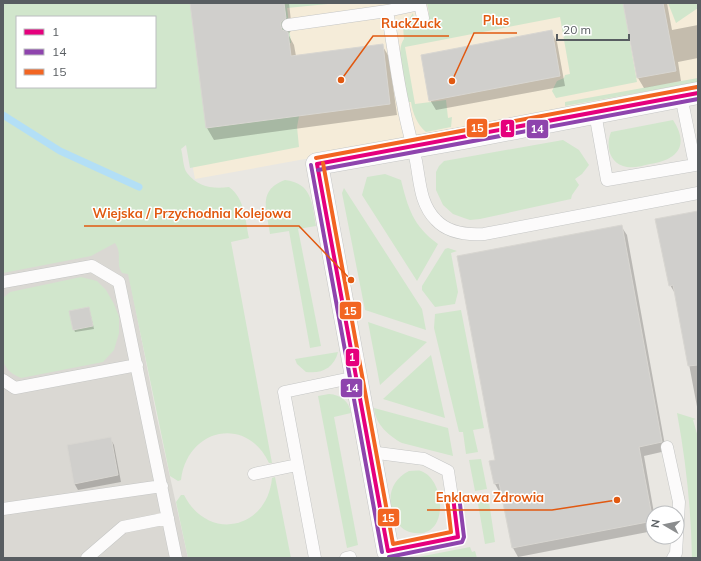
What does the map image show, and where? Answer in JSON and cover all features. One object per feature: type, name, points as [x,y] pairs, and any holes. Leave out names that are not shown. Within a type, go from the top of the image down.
[{"type":"street","points":[[388,555],[317,164],[690,95]]},
{"type":"lane","points":[[288,25],[387,11],[420,4],[423,18]]},
{"type":"lane","points":[[387,11],[395,52],[402,103],[425,206],[436,221],[452,230],[468,235],[484,234],[698,193]]},
{"type":"lane","points":[[595,113],[607,180],[695,164],[690,95]]},
{"type":"lane","points":[[3,282],[92,266],[119,282],[176,558]]},
{"type":"lane","points":[[3,380],[15,388],[137,365]]},
{"type":"lane","points":[[315,558],[296,465],[284,392],[356,377]]},
{"type":"lane","points":[[667,447],[679,502],[676,553],[673,558]]},
{"type":"lane","points":[[370,452],[424,459],[448,471],[453,496],[458,537],[388,555]]},
{"type":"lane","points":[[254,474],[296,465]]},
{"type":"lane","points":[[3,510],[162,486]]},
{"type":"lane","points":[[88,558],[123,527],[168,518]]},
{"type":"shaded area","points":[[162,3],[698,3],[698,88],[195,179]]},
{"type":"shaded area","points":[[113,194],[157,418],[188,558],[3,558],[3,213]]},
{"type":"green space","points":[[3,3],[338,3],[287,8],[291,43],[286,43],[286,55],[291,56],[299,116],[297,127],[299,147],[190,168],[186,145],[181,149],[185,168],[191,178],[206,186],[217,188],[229,187],[238,197],[244,210],[249,238],[231,242],[272,463],[269,463],[259,448],[247,438],[233,434],[219,434],[206,439],[194,449],[186,462],[181,480],[178,481],[170,476],[128,274],[122,273],[120,269],[118,251],[115,243],[91,256],[3,273]]},
{"type":"green space","points":[[427,3],[623,3],[637,82],[556,98],[552,91],[557,81],[564,78],[565,75],[570,74],[560,17],[405,47],[415,104],[446,100],[448,118],[452,117],[451,127],[426,132],[420,126],[416,118],[411,102],[406,102],[400,51],[401,44],[404,39],[403,26],[413,13],[414,20],[423,18],[429,13]]},
{"type":"green space","points":[[668,3],[698,3],[698,8],[676,23]]},
{"type":"green space","points":[[698,78],[698,82],[565,106],[565,102]]},
{"type":"green space","points":[[673,120],[680,137],[678,150],[674,155],[659,162],[636,167],[618,164],[611,156],[609,137],[611,132]]},
{"type":"green space","points":[[563,140],[579,150],[589,165],[582,174],[575,179],[579,185],[571,199],[470,220],[453,214],[443,205],[436,190],[436,172],[444,161]]},
{"type":"green space","points":[[385,174],[401,180],[409,208],[417,223],[438,244],[417,281],[362,195],[367,177]]},
{"type":"green space","points":[[285,180],[301,185],[306,190],[312,202],[316,226],[298,229],[321,346],[310,348],[289,231],[270,234],[266,209],[267,195],[270,189],[276,184]]},
{"type":"green space","points":[[344,188],[422,309],[426,330],[365,310],[342,193]]},
{"type":"green space","points":[[448,248],[457,251],[451,253],[458,292],[455,304],[435,307],[422,290],[422,286],[445,249]]},
{"type":"green space","points":[[81,277],[97,281],[106,290],[114,304],[119,317],[119,333],[114,350],[103,362],[21,378],[12,374],[3,361],[3,298],[10,292]]},
{"type":"green space","points":[[461,310],[484,428],[473,430],[478,452],[466,454],[463,432],[459,432],[434,328],[435,314]]},
{"type":"green space","points":[[368,322],[427,342],[380,385]]},
{"type":"green space","points":[[338,352],[334,362],[330,366],[317,372],[306,372],[297,364],[295,359]]},
{"type":"green space","points":[[431,355],[445,418],[383,399]]},
{"type":"green space","points":[[329,394],[344,399],[351,413],[334,417],[358,545],[347,548],[318,396]]},
{"type":"green space","points":[[374,408],[448,428],[453,456],[402,443],[397,440],[380,424]]},
{"type":"green space","points":[[677,413],[696,419],[693,420],[698,437],[698,558],[692,558],[688,485]]},
{"type":"green space","points":[[481,459],[487,489],[475,491],[469,460]]},
{"type":"green space","points":[[409,471],[421,471],[429,476],[435,485],[439,496],[440,507],[438,518],[434,527],[426,532],[409,532],[401,527],[393,513],[391,506],[390,499],[393,486],[402,475]]},
{"type":"green space","points":[[275,477],[291,558],[188,558],[176,502],[181,495],[184,495],[194,510],[207,519],[221,524],[235,524],[248,519],[260,509],[268,496],[272,478]]},
{"type":"green space","points":[[488,495],[495,542],[485,544],[477,498]]},
{"type":"green space","points":[[470,547],[472,552],[475,551],[477,558],[413,558]]},
{"type":"building","points":[[190,3],[284,3],[286,18],[281,22],[281,26],[282,30],[288,32],[291,56],[383,44],[390,104],[206,128]]},
{"type":"building","points":[[623,3],[663,3],[676,71],[637,78]]},
{"type":"building","points":[[552,30],[560,76],[429,101],[421,55]]},
{"type":"building","points":[[698,211],[698,365],[688,366],[673,285],[669,286],[655,219]]},
{"type":"building","points":[[622,225],[662,442],[639,447],[650,505],[645,505],[645,523],[512,548],[499,483],[494,484],[489,461],[495,460],[457,256]]},
{"type":"building","points":[[89,307],[93,326],[73,330],[69,311]]},
{"type":"building","points":[[111,437],[118,475],[74,484],[67,445]]},
{"type":"waterway","points":[[3,115],[60,151],[139,187]]},
{"type":"transit line","name":"15","points":[[316,158],[697,87]]},
{"type":"transit line","name":"1","points":[[317,164],[698,93]]},
{"type":"transit line","name":"14","points":[[318,170],[698,99]]},
{"type":"transit line","name":"15","points":[[323,163],[393,544],[451,532],[447,498]]},
{"type":"transit line","name":"1","points":[[317,164],[388,551]]},
{"type":"transit line","name":"14","points":[[311,165],[382,552]]},
{"type":"transit line","name":"14","points":[[389,557],[462,542],[464,537],[459,496]]},
{"type":"transit line","name":"1","points":[[388,551],[458,537],[453,497]]},
{"type":"place","name":"RuckZuck","points":[[341,80]]},
{"type":"place","name":"Plus","points":[[452,81]]},
{"type":"place","name":"Wiejska / Przychodnia Kolejowa","points":[[351,280]]},
{"type":"place","name":"Enklawa Zdrowia","points":[[617,500]]}]
